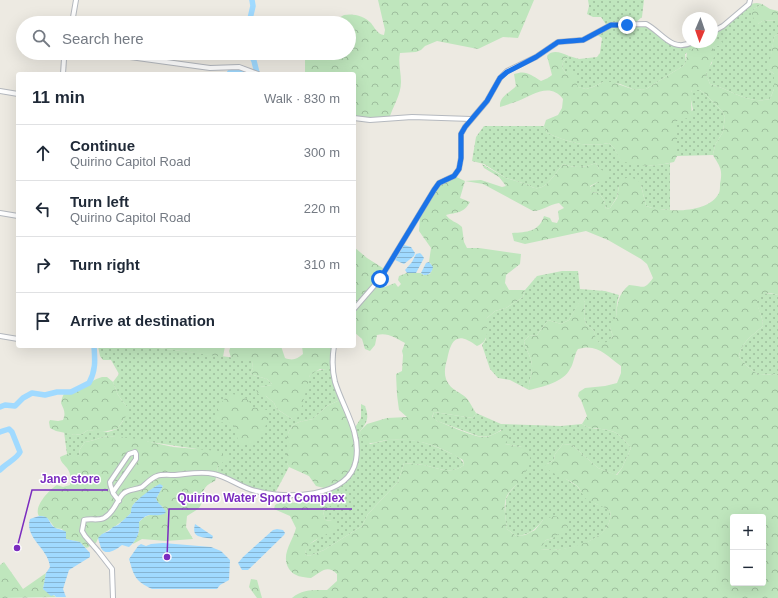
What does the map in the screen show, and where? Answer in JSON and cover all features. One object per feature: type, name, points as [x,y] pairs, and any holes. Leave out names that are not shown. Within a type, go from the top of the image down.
[{"type":"street","points":[[73,16],[76,0]]},
{"type":"street","points":[[718,29],[749,4],[750,0]]},
{"type":"street","points":[[356,306],[380,279],[439,183],[454,176],[459,169],[461,158],[461,134],[471,119],[487,101],[500,78],[507,72],[536,57],[558,42],[583,40],[611,25],[646,24],[676,46],[682,46]]},
{"type":"street","points":[[63,72],[64,60]]},
{"type":"street","points":[[152,60],[210,68],[239,67],[253,72]]},
{"type":"street","points":[[0,91],[16,94]]},
{"type":"street","points":[[356,118],[370,120],[412,117],[471,119]]},
{"type":"street","points":[[0,213],[16,216]]},
{"type":"street","points":[[0,336],[16,339]]},
{"type":"street","points":[[113,598],[112,569],[82,531],[84,520],[103,519],[111,512],[124,492],[141,487],[157,476],[204,473],[215,474],[254,491],[281,496],[293,496],[328,490],[341,482],[353,469],[356,454],[354,429],[333,373],[332,359],[334,348]]},
{"type":"street","points":[[113,492],[136,459],[135,452],[129,454],[111,478],[110,484],[113,492],[119,501]]},
{"type":"green space","points":[[378,0],[534,0],[518,38],[503,37],[478,49],[437,41],[416,52],[400,53],[399,60],[401,87],[389,119],[356,118],[356,72],[305,72],[305,60],[356,60],[356,16],[342,16],[344,15],[355,15],[366,19],[378,32],[384,35],[385,30]]},
{"type":"green space","points":[[588,0],[644,0],[642,17],[635,23],[646,24],[676,45],[682,44],[682,48],[695,48],[685,54],[686,62],[683,66],[646,89],[635,90],[620,84],[603,82],[586,89],[577,87],[572,73],[566,73],[562,68],[563,62],[569,56],[579,59],[597,57],[600,53],[602,38],[596,34],[607,26],[601,17],[593,17],[587,14],[589,6]]},
{"type":"green space","points":[[749,4],[762,4],[754,9],[758,24],[762,21],[778,20],[778,34],[774,37],[769,70],[774,74],[774,89],[770,99],[754,100],[739,96],[710,84],[706,74],[712,63],[713,48],[718,48],[718,44],[722,41],[718,41],[718,27]]},
{"type":"green space","points":[[762,4],[770,9],[778,11],[778,20],[762,21],[756,24],[751,12]]},
{"type":"green space","points":[[778,34],[778,295],[767,293],[757,297],[763,326],[745,343],[739,357],[748,367],[759,375],[778,374],[778,598],[292,598],[304,592],[313,590],[327,590],[337,581],[337,574],[327,569],[311,578],[299,576],[291,572],[287,564],[286,553],[296,528],[290,516],[274,509],[275,505],[280,502],[297,503],[314,501],[325,494],[336,497],[332,505],[323,511],[325,520],[332,521],[337,525],[329,533],[310,544],[305,554],[309,556],[324,550],[362,526],[368,514],[398,482],[404,463],[449,470],[455,470],[464,465],[463,460],[454,455],[437,447],[418,441],[398,439],[373,443],[364,442],[360,431],[367,424],[387,418],[407,417],[399,410],[396,374],[402,371],[402,351],[405,343],[395,337],[381,334],[377,335],[375,345],[370,351],[365,349],[362,339],[356,334],[356,249],[367,258],[386,270],[377,283],[385,287],[395,283],[398,287],[401,284],[398,280],[399,276],[407,273],[421,273],[423,275],[430,274],[432,270],[429,262],[431,248],[419,231],[420,217],[429,197],[439,183],[454,176],[465,181],[481,180],[502,187],[506,186],[499,177],[484,168],[482,164],[506,178],[534,188],[539,188],[544,186],[552,178],[563,164],[579,167],[596,163],[599,169],[607,172],[607,179],[590,186],[591,192],[599,193],[604,200],[606,209],[610,208],[617,198],[621,180],[629,177],[638,180],[641,185],[646,206],[663,210],[685,210],[696,208],[713,200],[719,193],[721,172],[713,155],[715,145],[723,132],[725,117],[722,111],[700,90],[692,90],[691,117],[677,121],[677,156],[674,162],[659,165],[641,165],[621,161],[614,148],[609,143],[592,145],[577,143],[547,133],[544,126],[546,120],[558,115],[562,108],[563,99],[553,91],[541,91],[500,107],[503,97],[516,86],[514,74],[522,72],[528,73],[541,81],[552,75],[547,56],[549,54],[557,52],[569,56],[563,62],[562,68],[566,73],[572,73],[579,77],[576,82],[578,87],[586,89],[603,82],[612,82],[635,90],[646,89],[683,66],[686,62],[687,50],[696,48],[713,48],[714,57],[706,74],[710,84],[739,96],[754,100],[770,99],[774,89],[774,74],[769,70],[774,37]],"holes":[[[465,181],[483,184],[533,211],[559,203],[564,208],[558,211],[559,219],[557,223],[552,222],[550,218],[544,216],[536,228],[512,233],[514,241],[525,244],[586,231],[608,240],[641,259],[647,264],[653,278],[643,287],[629,285],[622,292],[616,318],[611,322],[610,328],[613,336],[607,342],[600,343],[596,340],[594,331],[586,324],[584,317],[585,302],[582,297],[569,320],[561,324],[548,320],[537,335],[529,336],[524,341],[532,364],[529,390],[558,381],[567,374],[578,349],[596,349],[606,354],[621,366],[621,373],[617,383],[585,388],[579,392],[578,396],[587,416],[582,424],[589,427],[614,432],[631,448],[622,468],[617,475],[598,468],[572,445],[563,444],[555,454],[554,460],[544,466],[576,485],[585,498],[610,511],[610,520],[606,528],[599,535],[591,540],[571,547],[552,550],[540,549],[546,540],[553,538],[568,528],[566,519],[554,516],[543,520],[535,530],[525,535],[516,536],[507,529],[505,510],[506,498],[509,492],[524,476],[531,452],[522,447],[505,444],[509,437],[506,430],[481,437],[437,421],[432,417],[434,412],[473,418],[476,413],[466,397],[451,387],[446,379],[445,367],[453,342],[460,338],[470,341],[477,346],[484,342],[487,335],[486,319],[495,311],[506,308],[523,297],[525,290],[509,290],[505,283],[506,275],[520,264],[521,254],[479,248],[467,248],[464,242],[462,227],[449,219],[446,215],[462,211],[470,202],[460,198]]]},
{"type":"green space","points":[[718,40],[723,41],[721,46],[718,46]]},
{"type":"green space","points":[[692,90],[700,90],[705,94],[722,111],[725,117],[723,132],[715,145],[713,155],[677,156],[677,121],[693,110],[690,95]]},
{"type":"green space","points":[[484,126],[544,126],[547,133],[577,143],[592,145],[609,143],[614,148],[621,160],[627,162],[639,165],[670,163],[670,210],[656,209],[646,206],[641,185],[619,186],[617,197],[610,208],[606,209],[604,200],[599,193],[591,192],[590,187],[598,182],[599,169],[596,163],[579,167],[563,164],[544,186],[539,188],[534,188],[506,178],[484,164],[472,161],[476,137]]},
{"type":"green space","points":[[562,271],[578,271],[580,289],[605,291],[619,295],[616,318],[610,328],[613,336],[607,343],[600,343],[595,340],[594,331],[586,324],[584,317],[585,302],[582,298],[569,320],[561,324],[548,320],[537,335],[529,336],[524,341],[532,364],[529,390],[510,380],[498,378],[490,369],[482,345],[486,339],[486,319],[495,311],[506,308],[523,297],[525,290],[537,276]]},
{"type":"green space","points":[[762,293],[778,295],[778,374],[759,375],[748,367],[739,357],[745,343],[763,326],[756,297]]},
{"type":"green space","points":[[98,348],[159,348],[252,360],[253,368],[250,374],[267,379],[272,384],[260,387],[266,396],[274,403],[277,409],[292,419],[310,375],[318,370],[333,369],[342,399],[327,406],[313,419],[293,425],[289,431],[287,439],[287,463],[289,467],[274,495],[254,491],[217,475],[217,467],[222,462],[197,449],[109,436],[85,442],[80,449],[79,455],[75,458],[67,454],[64,432],[75,435],[82,434],[88,430],[108,432],[117,429],[123,421],[127,407],[118,395],[113,382],[119,374],[111,360],[103,360],[100,356]]},
{"type":"green space","points":[[160,348],[225,348],[223,357]]},
{"type":"green space","points":[[230,348],[282,348],[285,358],[293,359],[303,354],[302,348],[334,348],[333,369],[320,369],[310,375],[302,406],[297,418],[292,419],[277,409],[274,403],[266,396],[258,394],[256,389],[272,384],[267,379],[250,374],[253,368],[252,361],[231,358],[229,351]]},
{"type":"green space","points":[[102,377],[107,377],[113,382],[118,395],[127,407],[127,415],[117,429],[102,432],[88,430],[82,434],[75,435],[56,431],[50,428],[50,420],[58,421],[63,420],[64,418],[64,410],[61,403],[64,394],[68,390],[82,387]]},
{"type":"green space","points":[[232,394],[243,396],[253,407],[267,410],[270,416],[260,436],[249,445],[240,444],[233,424],[227,422],[217,423],[216,415],[219,406],[228,396]]},
{"type":"green space","points":[[342,399],[354,429],[356,454],[347,477],[328,489],[316,486],[309,476],[289,467],[287,463],[287,437],[293,425],[313,419],[327,406]]},
{"type":"green space","points":[[361,404],[365,406],[367,416],[365,425],[360,431],[370,444],[396,439],[412,440],[434,446],[456,456],[462,460],[464,465],[455,470],[449,470],[404,463],[398,482],[368,514],[362,526],[324,550],[309,556],[305,554],[307,547],[321,535],[332,521],[325,520],[323,511],[327,509],[333,495],[325,494],[354,429],[361,418]]},
{"type":"green space","points":[[434,412],[473,418],[476,413],[501,424],[561,426],[582,424],[617,434],[631,448],[622,468],[616,475],[598,468],[572,445],[563,444],[555,454],[554,460],[547,464],[577,486],[585,497],[596,504],[604,506],[610,511],[610,520],[606,528],[591,541],[571,548],[552,550],[539,549],[546,540],[553,538],[543,520],[531,531],[516,536],[507,529],[505,514],[506,499],[517,484],[522,447],[505,444],[501,430],[490,436],[478,436],[437,421],[432,418]]},
{"type":"green space","points":[[109,436],[137,439],[173,447],[219,451],[228,458],[217,467],[218,471],[215,481],[209,484],[204,490],[199,508],[187,516],[186,527],[193,539],[166,541],[142,539],[133,544],[139,532],[139,522],[148,516],[160,515],[163,507],[158,504],[156,499],[163,486],[156,486],[137,500],[132,507],[131,513],[122,522],[102,534],[96,543],[92,543],[86,548],[80,542],[66,539],[66,535],[62,529],[55,528],[47,518],[39,516],[38,508],[50,491],[57,485],[63,487],[70,485],[71,479],[69,472],[60,457],[67,454],[75,457],[79,455],[80,449],[85,442]]},
{"type":"green space","points":[[4,562],[23,589],[46,573],[43,589],[56,597],[0,598],[0,565]]},
{"type":"green space","points":[[251,579],[257,580],[262,598],[257,598],[249,587]]},
{"type":"water","points":[[404,245],[411,247],[415,253],[414,256],[404,264],[395,260]]},
{"type":"water","points":[[420,253],[424,258],[416,273],[407,273],[405,270],[412,262],[416,254]]},
{"type":"water","points":[[429,262],[433,267],[430,273],[425,275],[421,273],[426,263]]},
{"type":"water","points":[[160,484],[163,486],[156,499],[166,512],[160,515],[148,515],[143,518],[139,522],[137,536],[129,547],[122,545],[109,552],[103,551],[98,538],[118,525],[131,513],[132,507],[137,501]]},
{"type":"water","points":[[39,516],[47,518],[54,527],[66,532],[66,539],[80,542],[90,553],[90,557],[69,570],[63,589],[66,597],[51,596],[43,589],[46,573],[50,567],[49,561],[33,538],[29,526],[30,519]]},
{"type":"water","points":[[195,524],[213,536],[212,539],[196,535],[194,529]]},
{"type":"water","points":[[273,530],[283,530],[285,533],[284,535],[248,570],[242,570],[238,563],[243,557]]},
{"type":"water","points":[[163,543],[211,547],[221,551],[230,560],[229,580],[220,585],[217,589],[152,589],[146,586],[136,577],[129,559],[141,544],[146,546]]},
{"type":"waterway","points":[[251,16],[253,6],[252,0]]},
{"type":"waterway","points":[[254,60],[257,72]]},
{"type":"waterway","points":[[230,72],[241,72]]},
{"type":"waterway","points":[[0,407],[5,405],[15,406],[23,398],[32,393],[45,395],[57,392],[71,392],[89,383],[94,369],[94,348]]},
{"type":"waterway","points":[[0,432],[9,429],[12,432],[20,452],[0,470]]},
{"type":"place","name":"Jane store","points":[[17,548]]},
{"type":"place","name":"Quirino Water Sport Complex","points":[[167,557]]},
{"type":"route","points":[[380,279],[439,183],[454,176],[459,169],[461,158],[461,134],[487,101],[500,78],[507,72],[536,57],[558,42],[583,40],[611,25],[627,25]]}]
